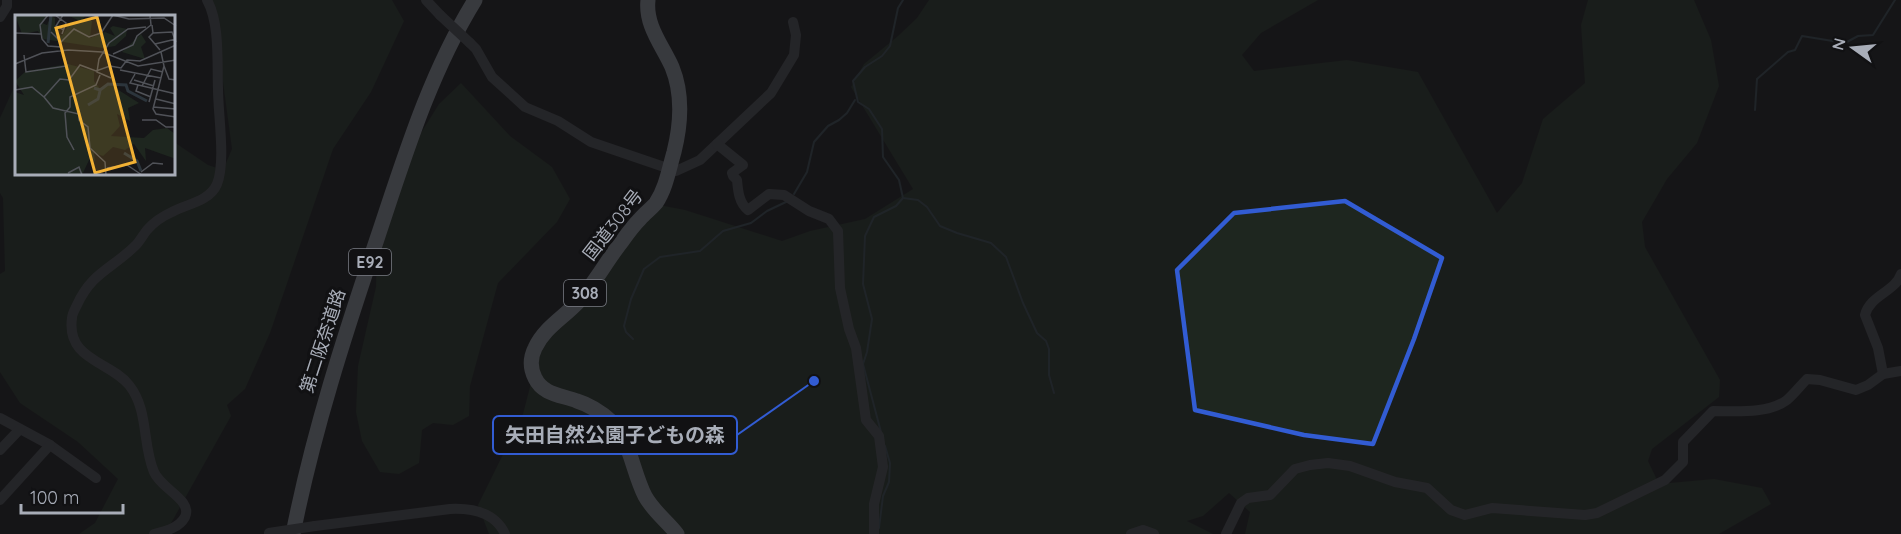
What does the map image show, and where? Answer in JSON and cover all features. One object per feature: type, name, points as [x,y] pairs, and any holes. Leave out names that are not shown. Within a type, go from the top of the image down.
[{"type":"highway","name":"第二阪奈道路","points":[[272,534],[298,466],[314,403],[377,211],[425,75],[465,0]]},
{"type":"highway","name":"第二阪奈道路","points":[[294,534],[323,405],[382,224],[433,79],[475,0]]},
{"type":"highway","name":"国道308号","points":[[648,0],[647,9],[651,25],[672,68],[678,90],[678,131],[663,191],[656,203],[633,227],[578,302],[558,322],[546,329],[534,350],[531,361],[533,376],[540,386],[552,393],[586,404],[617,427],[625,442],[644,494],[654,510],[677,534]]},
{"type":"street","points":[[0,17],[8,0]]},
{"type":"street","points":[[154,534],[175,527],[182,521],[187,513],[186,505],[161,484],[154,473],[145,425],[135,394],[119,375],[86,356],[75,344],[72,317],[86,287],[138,243],[148,229],[173,211],[212,193],[217,185],[221,159],[218,50],[212,11],[207,0]]},
{"type":"street","points":[[426,0],[470,43],[492,77],[525,107],[558,121],[591,142],[676,171],[700,160],[771,93],[794,55],[796,35],[793,22]]},
{"type":"street","points":[[717,144],[743,165],[732,173],[737,180],[737,190],[742,205],[748,210],[769,194],[784,195],[809,211],[829,219],[838,231],[840,288],[849,329],[856,348],[866,420],[879,436],[883,467],[874,504],[874,534]]},
{"type":"street","points":[[1883,374],[1878,348],[1865,315],[1869,305],[1897,282],[1901,274]]},
{"type":"street","points":[[1226,534],[1241,503],[1248,498],[1270,495],[1295,469],[1328,463],[1350,466],[1395,482],[1427,488],[1451,510],[1465,515],[1492,508],[1567,514],[1598,513],[1665,480],[1683,462],[1683,442],[1713,411],[1744,412],[1769,407],[1787,400],[1807,379],[1820,380],[1856,390],[1868,385],[1883,374],[1901,371]]},
{"type":"street","points":[[0,418],[50,445],[96,478]]},
{"type":"street","points":[[0,450],[20,429]]},
{"type":"street","points":[[0,500],[50,445]]},
{"type":"street","points":[[272,534],[315,526],[467,508],[489,516],[500,525],[505,534]]},
{"type":"street","points":[[1131,534],[1143,530],[1154,534]]},
{"type":"highlighted area","points":[[1345,201],[1442,258],[1414,339],[1373,444],[1304,435],[1195,410],[1177,270],[1234,213]]},
{"type":"shaded area","points":[[212,0],[392,0],[404,21],[371,92],[333,149],[270,333],[245,389],[227,405],[231,416],[165,534],[79,534],[95,523],[118,479],[78,442],[20,403],[0,372],[0,274],[5,271],[3,198],[0,193],[0,118],[15,85],[15,176],[176,176],[176,143],[208,165],[223,170],[232,149]]},
{"type":"shaded area","points":[[929,0],[1318,0],[1261,33],[1242,55],[1254,71],[1347,60],[1418,72],[1497,213],[1522,183],[1543,119],[1585,83],[1581,25],[1588,0],[1694,0],[1711,40],[1719,86],[1697,143],[1667,179],[1642,222],[1645,247],[1720,380],[1719,397],[1652,449],[1648,461],[1659,484],[1714,479],[1762,488],[1771,504],[1719,534],[1245,534],[1250,512],[1229,493],[1203,516],[1187,521],[1213,534],[489,534],[478,505],[523,414],[540,348],[659,205],[685,210],[782,241],[810,231],[865,219],[913,189],[851,87],[864,64],[917,18]]},
{"type":"shaded area","points":[[461,83],[510,136],[552,167],[570,199],[557,222],[498,283],[470,386],[469,416],[453,425],[433,423],[422,430],[419,463],[399,474],[380,472],[362,441],[356,412],[358,366],[376,287],[377,244],[414,144],[439,104]]},
{"type":"waterway","points":[[881,432],[863,364],[872,319],[863,284],[865,236],[874,217],[896,206],[903,198],[899,180],[883,157],[882,129],[869,109],[858,102],[853,81],[865,67],[882,56],[890,46],[898,8],[903,0]]},
{"type":"waterway","points":[[1755,110],[1757,79],[1788,52],[1795,50],[1802,36],[1845,43],[1858,36],[1873,35],[1895,0]]},
{"type":"waterway","points":[[794,194],[807,172],[814,142],[828,126],[847,113],[855,100]]},
{"type":"waterway","points":[[903,198],[918,200],[927,207],[940,226],[991,243],[1006,257],[1037,333],[1046,341],[1049,349],[1049,375],[1054,393]]},
{"type":"waterway","points":[[633,339],[624,326],[631,299],[644,269],[660,257],[700,251],[723,231],[751,223],[767,211],[788,201]]},
{"type":"waterway","points":[[879,528],[883,496],[889,482],[890,463],[885,446]]},
{"type":"place","name":"矢田自然公園子どもの森","points":[[814,381]]}]
